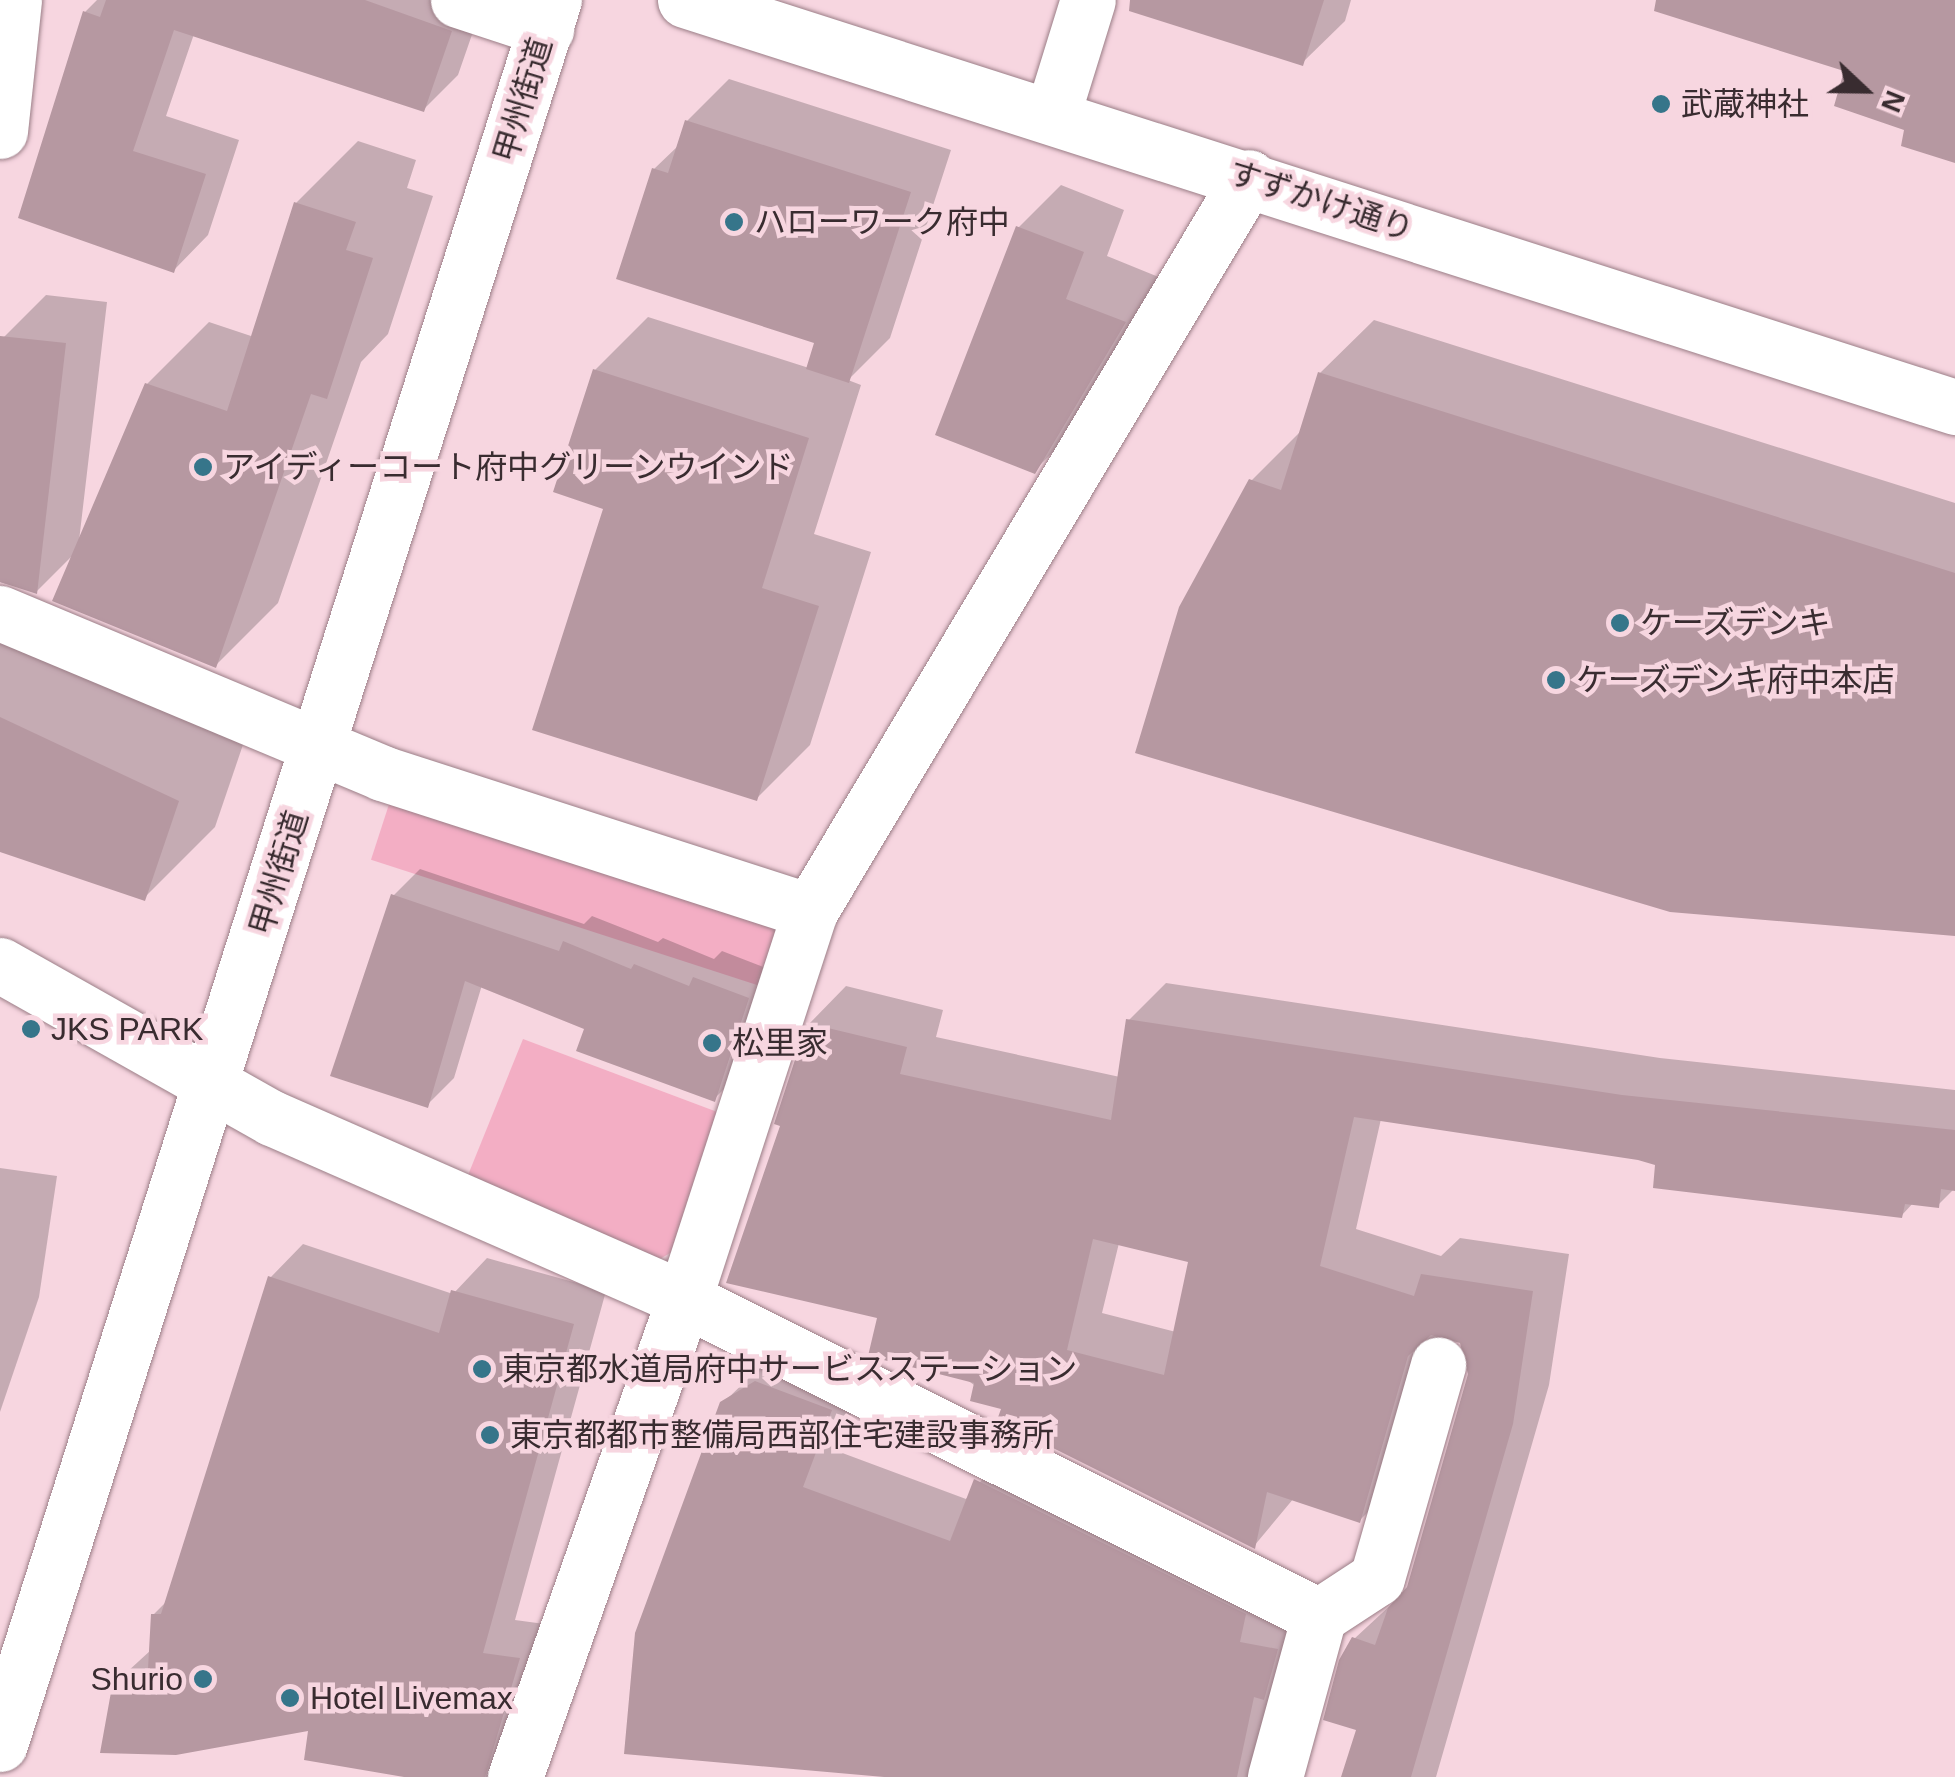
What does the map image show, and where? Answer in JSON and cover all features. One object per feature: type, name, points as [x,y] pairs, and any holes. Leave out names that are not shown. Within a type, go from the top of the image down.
[{"type":"main road","points":[[0,131],[14,0]]},
{"type":"main road","points":[[458,0],[550,14]]},
{"type":"main road","name":"すずかけ通り","points":[[685,0],[1249,177],[1955,407]]},
{"type":"main road","points":[[1052,116],[1088,0]]},
{"type":"main road","name":"甲州街道","points":[[0,1744],[213,1086],[550,14]]},
{"type":"main road","points":[[515,1777],[684,1299],[810,912],[1249,177]]},
{"type":"main road","points":[[0,613],[317,747],[810,912]]},
{"type":"main road","points":[[0,965],[272,1118],[684,1299],[1319,1616]]},
{"type":"main road","points":[[1275,1777],[1319,1616],[1377,1578],[1438,1365]]},
{"type":"shaded area","points":[[392,795],[786,923],[765,988],[371,860]]},
{"type":"shaded area","points":[[523,1039],[720,1113],[672,1252],[649,1265],[466,1180]]},
{"type":"building","points":[[106,0],[365,0],[452,31],[424,112],[174,30],[133,151],[206,174],[174,273],[18,218],[83,11],[100,17]]},
{"type":"building","points":[[1130,0],[1324,0],[1303,66],[1129,11]]},
{"type":"building","points":[[1656,0],[1955,0],[1955,163],[1901,146],[1904,130],[1834,106],[1844,71],[1654,11]]},
{"type":"building","points":[[685,120],[911,192],[849,383],[806,369],[814,343],[616,279],[652,168],[668,173]]},
{"type":"building","points":[[294,202],[356,222],[346,250],[373,258],[327,399],[311,394],[216,668],[52,601],[145,383],[227,411]]},
{"type":"building","points":[[1016,226],[1084,252],[1066,299],[1126,322],[1035,474],[935,435]]},
{"type":"building","points":[[0,336],[66,343],[37,594],[0,582]]},
{"type":"building","points":[[593,369],[809,438],[762,588],[819,606],[757,801],[532,730],[603,509],[553,492]]},
{"type":"building","name":"ケーズデンキ府中本店","points":[[1318,372],[1955,573],[1955,936],[1670,912],[1135,753],[1179,607],[1249,479],[1281,490]]},
{"type":"building","points":[[0,717],[179,801],[145,901],[0,852]]},
{"type":"building","points":[[391,894],[559,951],[563,941],[631,969],[634,964],[689,986],[693,977],[749,998],[715,1102],[576,1051],[584,1029],[465,981],[428,1108],[330,1076]]},
{"type":"building","points":[[1126,1019],[1622,1095],[1955,1130],[1955,1191],[1941,1189],[1939,1208],[1905,1204],[1902,1218],[1653,1188],[1655,1165],[1638,1160],[1354,1117],[1320,1266],[1414,1296],[1421,1274],[1533,1291],[1513,1424],[1411,1777],[1341,1777],[1356,1730],[1323,1720],[1339,1660],[1352,1637],[1375,1645],[1388,1608],[1407,1587],[1468,1374],[1460,1343],[1431,1335],[1408,1356],[1360,1523],[1267,1492],[1255,1549],[997,1420],[1001,1409],[970,1401],[974,1383],[868,1356],[877,1318],[726,1283],[780,1126],[774,1124],[807,1023],[907,1047],[900,1074],[1111,1120]],"holes":[[[1093,1239],[1188,1262],[1164,1375],[1067,1350]]]},
{"type":"building","points":[[268,1276],[439,1333],[451,1290],[574,1324],[483,1653],[520,1658],[485,1777],[404,1777],[304,1760],[308,1731],[176,1755],[100,1753],[113,1681],[147,1687],[151,1614],[161,1614]]},
{"type":"building","points":[[755,1381],[832,1410],[803,1487],[950,1541],[974,1479],[1246,1614],[1240,1642],[1278,1649],[1264,1700],[1254,1697],[1237,1777],[884,1777],[624,1754],[635,1633],[720,1402]]},
{"type":"place","name":"武蔵神社","points":[[1661,104]]},
{"type":"place","name":"ハローワーク府中","points":[[734,222]]},
{"type":"place","name":"アイディーコート府中グリーンウインド","points":[[203,467]]},
{"type":"place","name":"ケーズデンキ","points":[[1620,623]]},
{"type":"place","name":"ケーズデンキ府中本店","points":[[1556,680]]},
{"type":"place","name":"JKS PARK","points":[[31,1029]]},
{"type":"place","name":"松里家","points":[[712,1043]]},
{"type":"place","name":"東京都水道局府中サービスステーション","points":[[482,1369]]},
{"type":"place","name":"東京都都市整備局西部住宅建設事務所","points":[[490,1435]]},
{"type":"place","name":"Shurio","points":[[203,1679]]},
{"type":"place","name":"Hotel Livemax","points":[[290,1698]]}]
